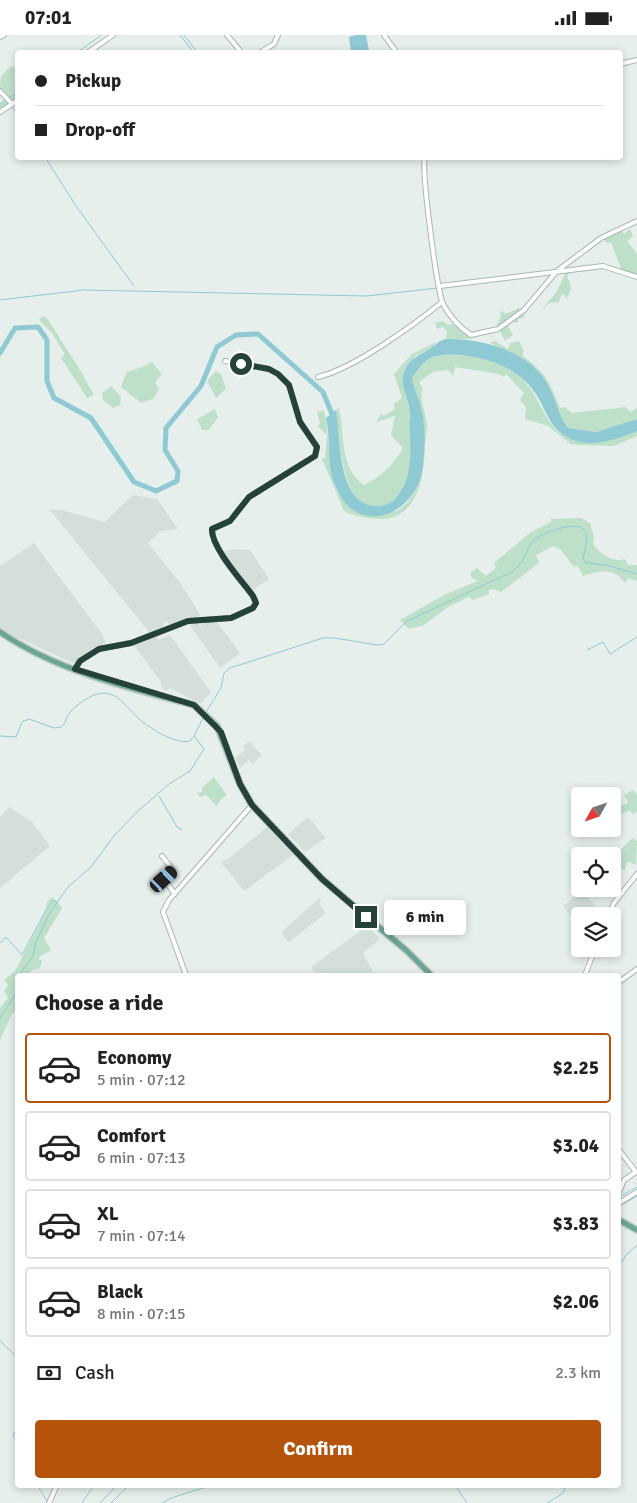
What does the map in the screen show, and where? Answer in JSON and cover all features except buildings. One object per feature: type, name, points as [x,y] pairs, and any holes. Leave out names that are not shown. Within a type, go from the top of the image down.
[{"type":"main road","points":[[0,633],[40,655],[75,669],[194,705],[200,709],[221,732],[240,784],[252,805],[340,897],[407,951],[429,973]]},
{"type":"main road","points":[[621,1221],[637,1230]]},
{"type":"street","points":[[0,37],[4,35]]},
{"type":"street","points":[[91,50],[113,35]]},
{"type":"street","points":[[227,35],[240,50]]},
{"type":"street","points":[[265,50],[274,45],[278,35]]},
{"type":"street","points":[[384,35],[395,50]]},
{"type":"street","points":[[623,63],[637,59]]},
{"type":"street","points":[[0,91],[12,104]]},
{"type":"street","points":[[0,112],[15,102]]},
{"type":"street","points":[[425,160],[431,244],[442,302],[460,328],[471,335],[487,333],[498,329],[524,310],[557,271],[602,238],[637,221]]},
{"type":"street","points":[[440,286],[603,266],[637,277]]},
{"type":"street","points":[[318,377],[367,354],[405,330],[442,302]]},
{"type":"street","points":[[75,669],[80,661],[99,649],[131,643],[188,621],[231,618],[253,608],[256,603],[220,550],[213,537],[212,529],[230,521],[249,497],[315,456],[317,447],[300,422],[289,385],[278,374],[269,369],[225,361]]},
{"type":"street","points":[[185,973],[163,915],[166,907],[174,894],[252,805]]},
{"type":"street","points":[[162,856],[173,870],[164,879],[174,894]]},
{"type":"street","points":[[612,907],[637,874]]},
{"type":"street","points":[[586,973],[592,957]]},
{"type":"street","points":[[621,981],[637,969]]},
{"type":"street","points":[[621,1153],[636,1173],[624,1180],[621,1187]]},
{"type":"street","points":[[621,1202],[637,1192]]},
{"type":"street","points":[[49,1503],[56,1488]]},
{"type":"shaded area","points":[[133,495],[157,499],[178,529],[161,531],[148,543],[181,584],[201,616],[187,617],[186,620],[170,625],[167,621],[162,623],[164,628],[150,633],[50,510],[62,510],[105,522]]},
{"type":"shaded area","points":[[34,543],[102,634],[106,643],[93,648],[75,664],[0,630],[0,566]]},
{"type":"shaded area","points":[[234,549],[250,550],[269,579],[252,591],[223,552]]},
{"type":"shaded area","points":[[215,620],[240,653],[220,668],[189,624],[197,623],[201,626],[202,622]]},
{"type":"shaded area","points":[[155,634],[158,640],[170,635],[211,692],[201,704],[170,688],[165,691],[160,684],[162,683],[133,644]]},
{"type":"shaded area","points":[[249,741],[262,755],[253,764],[249,760],[240,768],[235,758],[245,750],[243,746]]},
{"type":"shaded area","points":[[9,807],[31,821],[50,846],[0,888],[0,817]]},
{"type":"shaded area","points":[[308,817],[326,838],[305,852],[288,834]]},
{"type":"shaded area","points":[[267,827],[293,855],[244,891],[221,862],[228,859]]},
{"type":"shaded area","points":[[574,897],[588,897],[596,907],[571,907],[571,916],[563,906]]},
{"type":"shaded area","points":[[319,898],[321,900],[319,903],[326,913],[289,942],[281,933]]},
{"type":"shaded area","points":[[367,926],[380,939],[363,953],[374,973],[315,973],[311,967]]},
{"type":"green space","points":[[12,66],[15,68],[15,101],[0,112],[0,104],[7,99],[0,91],[1,79],[5,71]]},
{"type":"green space","points":[[630,229],[633,236],[627,241],[637,254],[637,277],[622,272],[611,242],[606,243],[603,237],[621,230],[624,234]]},
{"type":"green space","points":[[567,270],[571,270],[567,277],[571,288],[566,299],[565,295],[561,295],[559,302],[549,303],[540,311],[556,293]]},
{"type":"green space","points":[[519,308],[525,317],[518,319],[518,323],[512,322],[508,326],[513,335],[505,341],[497,324],[501,316],[500,312],[503,311],[505,314]]},
{"type":"green space","points":[[43,316],[47,318],[94,395],[87,398],[61,358],[65,355],[52,333],[39,320]]},
{"type":"green space","points":[[443,321],[448,325],[455,323],[471,335],[470,339],[446,339],[447,331],[443,327],[437,329],[435,323]]},
{"type":"green space","points":[[495,341],[508,349],[510,343],[519,341],[524,351],[522,355],[546,377],[560,408],[565,407],[572,413],[626,407],[630,412],[637,408],[637,419],[596,432],[568,428],[542,376],[529,364],[490,343]]},
{"type":"green space","points":[[436,342],[432,348],[415,356],[409,384],[411,455],[406,483],[398,497],[390,504],[370,507],[359,500],[351,488],[345,473],[336,410],[339,408],[347,462],[351,471],[364,485],[386,470],[403,448],[391,435],[395,416],[376,422],[381,414],[384,416],[395,409],[394,404],[402,398],[394,374],[412,354]]},
{"type":"green space","points":[[438,355],[483,358],[509,368],[527,384],[554,428],[564,436],[575,440],[599,442],[612,440],[637,431],[637,436],[614,446],[571,444],[548,426],[525,419],[526,407],[520,400],[524,393],[506,374],[503,377],[499,374],[455,367],[453,376],[448,370],[433,372],[419,382],[423,389],[422,402],[427,429],[421,480],[413,501],[397,516],[385,519],[352,515],[344,511],[322,459],[325,458],[327,435],[317,426],[320,424],[317,412],[324,410],[333,477],[345,503],[352,509],[361,511],[396,511],[407,503],[414,492],[419,479],[424,450],[424,422],[412,378],[426,361]]},
{"type":"green space","points":[[152,362],[162,374],[155,382],[159,389],[153,399],[141,403],[121,387],[126,373]]},
{"type":"green space","points":[[216,371],[221,374],[226,389],[216,398],[207,381]]},
{"type":"green space","points":[[111,386],[121,397],[120,405],[113,408],[103,400],[102,393]]},
{"type":"green space","points":[[215,409],[218,417],[209,430],[202,430],[197,419]]},
{"type":"green space","points":[[581,518],[590,523],[594,537],[593,544],[599,551],[611,559],[625,559],[628,565],[637,565],[637,581],[628,578],[625,583],[616,574],[611,572],[583,576],[578,566],[574,567],[561,550],[553,546],[536,555],[539,563],[501,592],[493,589],[489,590],[489,594],[473,600],[469,597],[450,606],[422,626],[409,629],[400,620],[444,595],[478,581],[472,578],[470,573],[477,568],[486,576],[496,568],[494,563],[531,532],[551,522],[551,519]]},
{"type":"green space","points":[[214,777],[227,795],[220,800],[217,806],[206,795],[200,797],[197,793],[202,792],[202,788]]},
{"type":"green space","points":[[633,790],[637,795],[637,812],[632,814],[630,810],[621,814],[621,806],[628,803],[624,795]]},
{"type":"green space","points":[[633,838],[637,841],[636,865],[627,861],[625,871],[621,868],[621,849]]},
{"type":"green space","points":[[52,897],[62,908],[44,938],[51,950],[38,958],[42,961],[40,968],[32,970],[30,973],[15,973],[15,1012],[12,1014],[0,1040],[0,1008],[8,998],[4,990],[8,985],[4,980],[15,971],[47,909],[46,904]]},
{"type":"water","points":[[366,35],[369,50],[351,50],[349,37]]},
{"type":"water","points":[[446,339],[459,339],[487,344],[501,348],[526,361],[545,380],[561,417],[568,428],[596,432],[637,419],[637,431],[604,442],[579,442],[559,432],[532,389],[515,373],[494,362],[483,359],[459,355],[436,356],[426,361],[412,378],[421,407],[425,441],[422,472],[418,484],[404,504],[394,511],[383,515],[371,516],[359,513],[346,504],[334,483],[330,467],[326,418],[336,410],[342,464],[351,490],[359,499],[369,505],[380,506],[388,504],[402,490],[408,476],[410,460],[409,411],[403,384],[404,373],[415,358]]},
{"type":"waterway","points":[[80,50],[102,35]]},
{"type":"waterway","points":[[87,50],[109,35]]},
{"type":"waterway","points":[[180,35],[192,50]]},
{"type":"waterway","points":[[184,35],[196,50]]},
{"type":"waterway","points":[[225,35],[237,50]]},
{"type":"waterway","points":[[623,61],[637,58]]},
{"type":"waterway","points":[[9,98],[15,94]]},
{"type":"waterway","points":[[11,101],[15,99]]},
{"type":"waterway","points":[[0,104],[5,100]]},
{"type":"waterway","points":[[0,109],[8,103]]},
{"type":"waterway","points":[[12,107],[15,110]]},
{"type":"waterway","points":[[47,160],[76,206],[134,286]]},
{"type":"waterway","points":[[0,300],[84,290],[366,296],[438,288]]},
{"type":"waterway","points":[[0,353],[15,328],[38,327],[47,340],[47,381],[54,398],[91,418],[134,482],[156,491],[177,481],[178,471],[165,450],[166,428],[201,386],[217,347],[236,335],[258,334],[323,392],[334,419]]},
{"type":"waterway","points":[[206,712],[221,688],[224,673],[230,668],[323,638],[335,638],[377,645],[384,644],[407,621],[512,572],[517,568],[534,540],[560,528],[575,526],[585,531],[586,541],[583,559],[586,563],[606,565],[637,574]]},
{"type":"waterway","points":[[587,650],[603,642],[610,654],[637,637]]},
{"type":"waterway","points":[[0,736],[16,737],[22,722],[29,719],[54,728],[61,727],[71,711],[80,703],[90,697],[106,693],[123,702],[138,718],[163,735],[184,742],[190,741],[193,737]]},
{"type":"waterway","points":[[20,973],[33,956],[36,942],[49,914],[68,887],[91,867],[113,837],[137,812],[169,784],[190,771],[204,749],[194,736],[204,716]]},
{"type":"waterway","points":[[159,796],[177,827],[182,830]]},
{"type":"waterway","points":[[0,943],[6,937],[22,955],[47,908],[54,900],[57,902]]},
{"type":"waterway","points":[[0,1018],[15,995]]},
{"type":"waterway","points":[[621,1196],[637,1187]]},
{"type":"waterway","points":[[621,1205],[637,1196]]},
{"type":"waterway","points":[[621,1263],[626,1255],[637,1245]]},
{"type":"waterway","points":[[0,1341],[15,1355]]},
{"type":"waterway","points":[[15,1432],[13,1436],[15,1439]]},
{"type":"waterway","points":[[39,1488],[47,1501]]},
{"type":"waterway","points":[[82,1503],[92,1488]]},
{"type":"waterway","points":[[100,1503],[114,1488]]},
{"type":"waterway","points":[[111,1503],[126,1488]]},
{"type":"waterway","points":[[162,1503],[202,1488]]},
{"type":"waterway","points":[[457,1488],[467,1503]]},
{"type":"waterway","points":[[547,1503],[562,1494],[565,1488]]},
{"type":"route","points":[[241,364],[269,369],[278,374],[289,385],[293,405],[300,422],[317,447],[315,456],[249,497],[242,503],[230,521],[212,529],[213,537],[220,550],[256,603],[253,608],[231,618],[188,621],[131,643],[99,649],[80,661],[75,669],[155,695],[194,705],[200,709],[221,732],[240,784],[252,805],[340,897],[366,917]]}]
